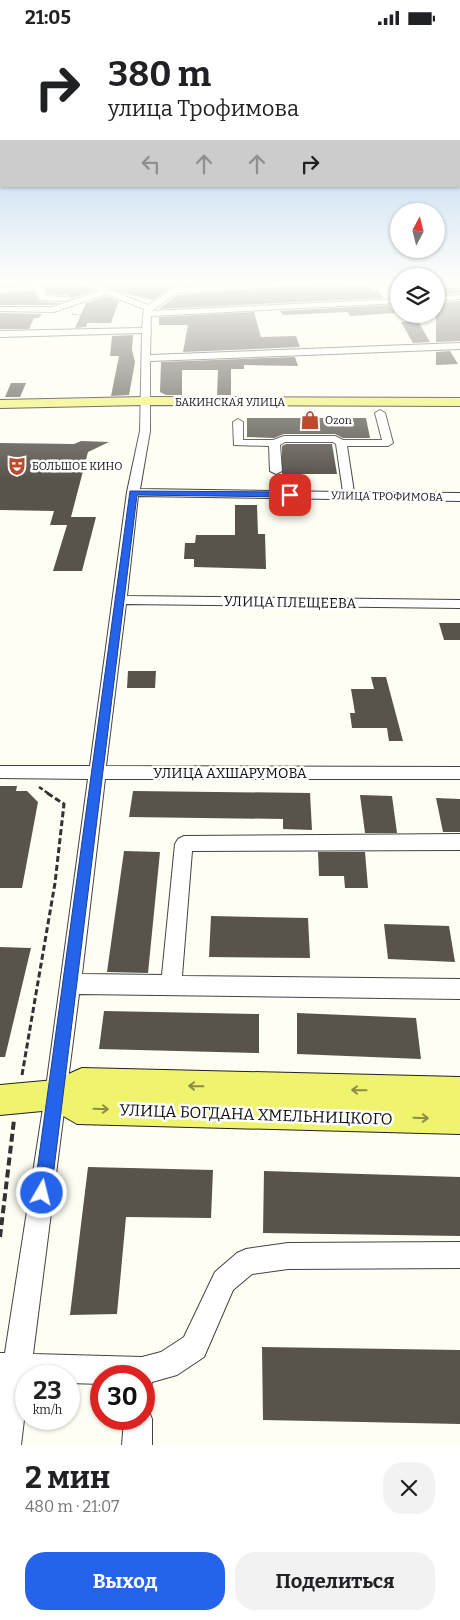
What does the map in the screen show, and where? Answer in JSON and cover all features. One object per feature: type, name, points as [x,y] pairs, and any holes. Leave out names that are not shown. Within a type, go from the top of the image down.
[{"type":"main road","name":"БАКИНСКАЯ УЛИЦА","points":[[0,404],[144,401],[460,402]]},
{"type":"main road","name":"УЛИЦА БОГДАНА ХМЕЛЬНИЦКОГО","points":[[9,1100],[56,1095],[82,1083],[460,1092]]},
{"type":"main road","name":"УЛИЦА БОГДАНА ХМЕЛЬНИЦКОГО","points":[[56,1095],[77,1109],[460,1119]]},
{"type":"street","points":[[6,1445],[9,1368],[56,1095],[133,492],[144,430],[146,411],[144,401],[146,348]]},
{"type":"street","points":[[145,358],[413,348]]},
{"type":"street","points":[[238,422],[238,443],[274,443],[284,439],[335,439],[341,443],[388,443],[380,413]]},
{"type":"street","points":[[274,443],[276,471]]},
{"type":"street","points":[[341,443],[349,495]]},
{"type":"street","name":"УЛИЦА ТРОФИМОВА","points":[[133,492],[460,497]]},
{"type":"street","name":"УЛИЦА ПЛЕЩЕЕВА","points":[[120,600],[460,604]]},
{"type":"street","name":"УЛИЦА АХШАРУМОВА","points":[[0,772],[460,773]]},
{"type":"street","points":[[171,985],[184,844],[460,842]]},
{"type":"street","points":[[71,983],[460,989]]},
{"type":"street","points":[[155,1369],[167,1365],[194,1347],[224,1281],[246,1263],[288,1256],[460,1255]]},
{"type":"street","points":[[9,1368],[90,1372]]},
{"type":"street","points":[[136,1445],[137,1430]]},
{"type":"path","points":[[0,1237],[14,1120],[9,1100],[54,883],[64,804],[35,784]]},
{"type":"building","points":[[111,348],[132,348],[135,362],[129,395],[111,396],[119,356],[110,356]]},
{"type":"building","points":[[184,348],[281,348],[183,352]]},
{"type":"building","points":[[450,351],[458,364],[436,365],[436,352]]},
{"type":"building","points":[[295,357],[298,366],[244,365],[244,369],[231,369],[231,395],[217,395],[218,370],[182,370],[182,395],[166,395],[160,392],[161,362]]},
{"type":"building","points":[[11,383],[26,383],[20,397],[5,397]]},
{"type":"building","points":[[247,418],[366,418],[370,438],[343,438],[335,434],[284,434],[274,438],[247,437]]},
{"type":"building","points":[[81,441],[109,442],[88,452],[71,517],[96,517],[82,571],[53,571],[67,525],[50,525],[54,511],[0,510],[0,443],[74,444]]},
{"type":"building","points":[[286,444],[332,444],[337,474],[282,474],[282,446]]},
{"type":"building","points":[[235,505],[257,505],[258,534],[265,534],[266,569],[194,567],[194,559],[184,559],[185,543],[195,543],[196,535],[235,535]]},
{"type":"building","points":[[439,623],[460,623],[460,640],[444,640]]},
{"type":"building","points":[[128,671],[156,671],[155,688],[127,688]]},
{"type":"building","points":[[371,677],[386,677],[403,741],[389,741],[387,728],[352,728],[350,713],[355,713],[351,689],[374,689]]},
{"type":"building","points":[[0,786],[17,786],[16,791],[27,791],[38,802],[22,888],[0,888]]},
{"type":"building","points":[[133,791],[310,793],[312,830],[283,829],[283,819],[129,817]]},
{"type":"building","points":[[360,795],[392,796],[397,833],[365,833]]},
{"type":"building","points":[[436,798],[460,799],[460,832],[443,832]]},
{"type":"building","points":[[124,851],[160,852],[148,973],[107,972]]},
{"type":"building","points":[[318,852],[365,852],[368,888],[345,888],[344,876],[319,876]]},
{"type":"building","points":[[211,916],[308,918],[310,958],[209,957]]},
{"type":"building","points":[[384,924],[449,926],[455,962],[388,959]]},
{"type":"building","points":[[0,947],[31,948],[5,1057],[0,1057]]},
{"type":"building","points":[[104,1011],[259,1014],[259,1053],[99,1049]]},
{"type":"building","points":[[297,1013],[416,1018],[421,1059],[297,1054]]},
{"type":"building","points":[[88,1167],[213,1170],[211,1218],[126,1217],[117,1314],[70,1315]]},
{"type":"building","points":[[264,1171],[460,1177],[460,1236],[263,1233]]},
{"type":"building","points":[[262,1347],[460,1350],[460,1424],[263,1420]]},
{"type":"place","name":"Ozon","points":[[310,420]]},
{"type":"place","name":"БОЛЬШОЕ КИНО","points":[[17,466]]},
{"type":"route","points":[[42,1193],[133,492],[290,495]]}]
